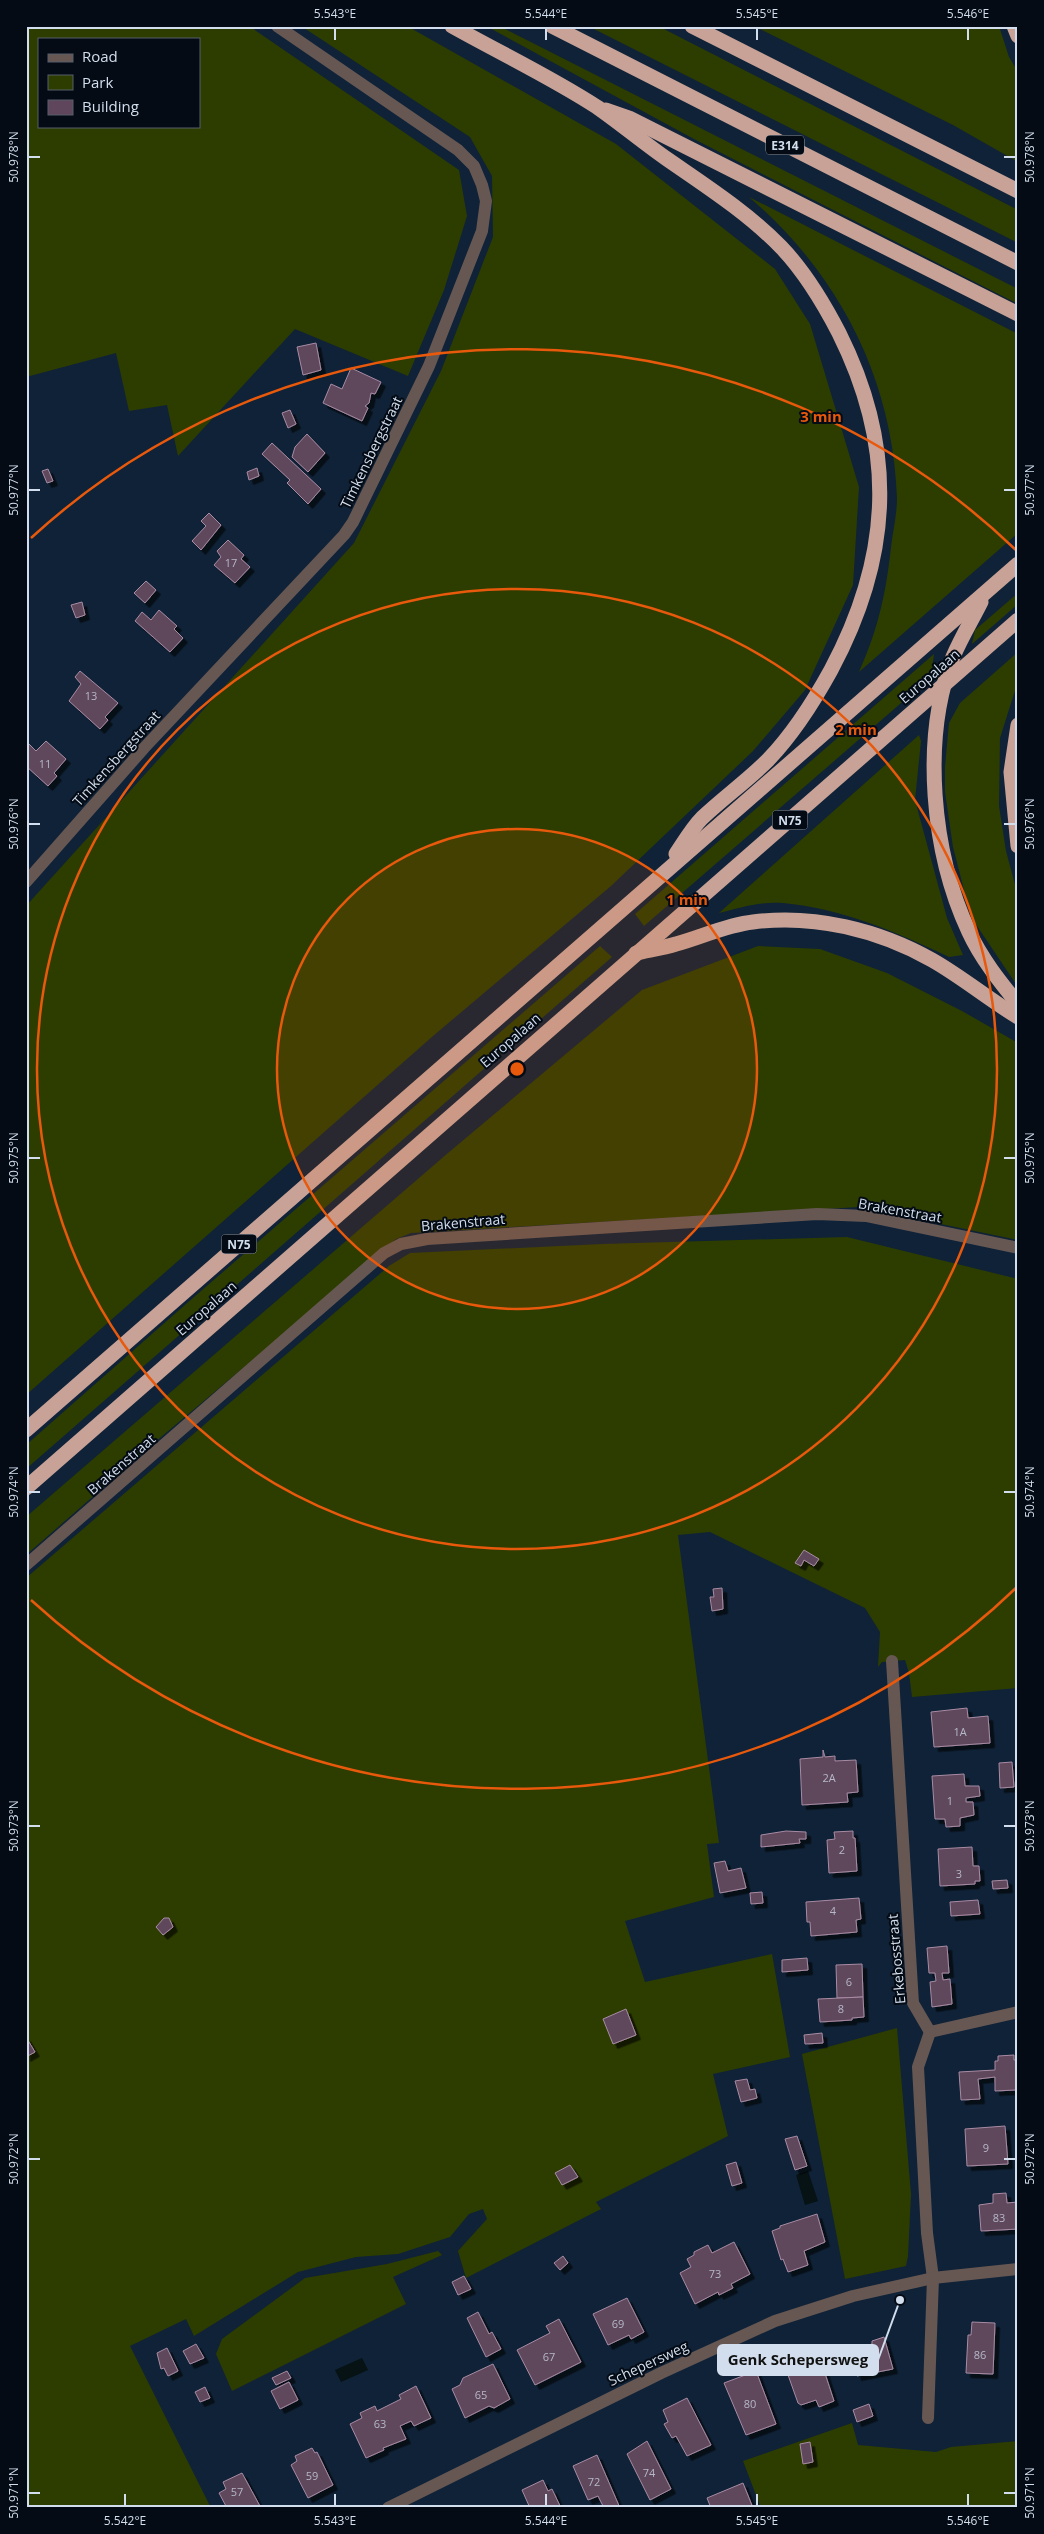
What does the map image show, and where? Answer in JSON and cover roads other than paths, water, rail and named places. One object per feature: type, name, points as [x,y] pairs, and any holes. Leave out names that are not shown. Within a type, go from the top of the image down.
[{"type":"highway","points":[[452,26],[597,107],[744,215],[780,246],[804,274],[826,309],[848,351],[870,412],[880,472],[879,526],[869,579],[846,638],[831,670],[808,708],[768,760],[699,820],[661,874]]},
{"type":"highway","name":"E314","points":[[552,26],[1018,263]]},
{"type":"highway","points":[[692,26],[1018,191]]},
{"type":"highway","points":[[1014,26],[1018,36]]},
{"type":"highway","points":[[597,107],[629,118],[885,249],[1018,314]]},
{"type":"highway","name":"Europalaan","points":[[26,1430],[1018,564]]},
{"type":"highway","points":[[984,594],[954,656],[945,684],[935,747],[936,814],[951,886],[970,934],[987,964],[1018,1004]]},
{"type":"highway","name":"Europalaan","points":[[26,1488],[634,954],[1018,620]]},
{"type":"highway","points":[[1018,725],[1011,772],[1018,846]]},
{"type":"highway","points":[[634,954],[751,922],[789,919],[822,922],[874,936],[931,959],[1018,1017]]},
{"type":"street","name":"Timkensbergstraat","points":[[26,882],[144,748],[344,535],[353,522],[429,366],[482,231],[486,201],[474,166],[442,139],[277,26]]},
{"type":"street","name":"Brakenstraat","points":[[26,1565],[384,1253],[401,1244],[427,1239],[817,1214],[866,1216],[1018,1248]]},
{"type":"street","name":"Erkebosstraat","points":[[892,1661],[913,2004],[930,2032]]},
{"type":"street","points":[[928,2418],[933,2278],[927,2234],[918,2067],[930,2032],[1018,2012]]},
{"type":"street","name":"Schepersweg","points":[[388,2508],[652,2378],[775,2321],[853,2296],[933,2278],[1018,2270]]},
{"type":"place","name":"Genk Schepersweg","points":[[900,2300]]}]
